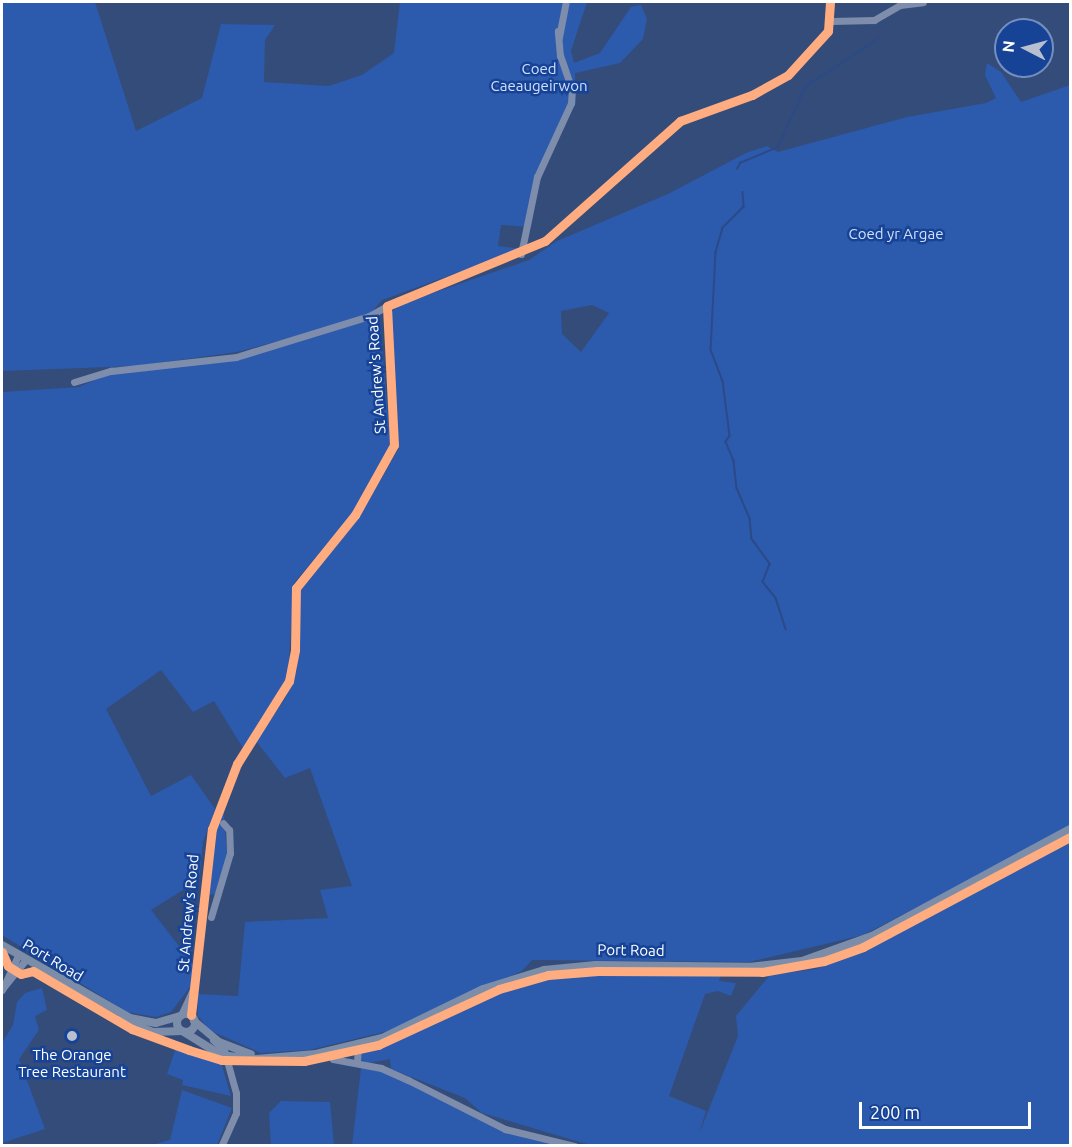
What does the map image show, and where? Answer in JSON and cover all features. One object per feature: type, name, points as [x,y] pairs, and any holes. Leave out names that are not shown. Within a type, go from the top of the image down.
[{"type":"main road","name":"Port Road","points":[[2,945],[140,1028],[183,1031],[205,1049],[225,1056],[266,1057],[329,1052],[358,1046],[496,984],[544,970],[596,965],[763,966],[821,956],[881,931],[1071,829]]},
{"type":"main road","name":"Port Road","points":[[91,999],[140,1022],[180,1016],[193,1018],[212,1037],[266,1057]]},
{"type":"main road","points":[[180,1016],[177,1025],[183,1031],[193,1028],[193,1018]]},
{"type":"street","points":[[521,254],[537,177],[571,103],[572,90],[558,34],[566,2]]},
{"type":"street","points":[[830,2],[832,21],[874,20],[900,4],[923,2]]},
{"type":"street","name":"St Andrew's Road","points":[[193,1018],[202,898],[210,839],[223,795],[289,681],[295,650],[296,588],[356,515],[393,449],[385,314],[387,306],[521,254],[551,236],[686,117],[752,95],[788,75],[832,21]]},
{"type":"street","points":[[74,382],[111,371],[236,357],[369,316],[387,306]]},
{"type":"street","points":[[211,916],[230,853],[229,830],[223,823]]},
{"type":"street","points":[[202,898],[216,899]]},
{"type":"street","points":[[2,989],[22,957]]},
{"type":"street","name":"St Andrew's Road","points":[[180,1016],[196,985]]},
{"type":"street","points":[[212,1037],[225,1056],[236,1089],[236,1113],[221,1146]]},
{"type":"street","points":[[357,1063],[358,1046]]},
{"type":"street","points":[[329,1052],[333,1059],[357,1063],[408,1080],[505,1129],[575,1146]]},
{"type":"green space","name":"Coed Caeaugeirwon","points":[[2,2],[95,2],[136,131],[202,98],[221,24],[275,25],[265,40],[264,82],[329,86],[362,75],[394,53],[400,2],[587,2],[571,51],[574,63],[600,53],[631,7],[641,5],[647,19],[643,39],[620,63],[575,73],[576,103],[542,167],[531,227],[501,225],[498,246],[523,249],[382,300],[372,312],[323,329],[237,352],[136,366],[2,371]]},
{"type":"green space","name":"Coed yr Argae","points":[[987,63],[994,68],[994,78],[1005,78],[1021,102],[1070,85],[1070,1145],[590,1145],[482,1113],[465,1098],[391,1069],[390,1059],[368,1063],[360,1059],[361,1052],[518,982],[598,973],[721,975],[719,981],[736,983],[731,996],[718,991],[705,994],[669,1096],[706,1111],[699,1134],[738,1036],[736,1016],[770,975],[816,969],[855,955],[1002,879],[995,867],[863,935],[749,962],[532,960],[522,971],[388,1031],[309,1050],[261,1053],[209,1030],[198,1016],[197,997],[199,994],[238,996],[245,922],[328,918],[320,890],[352,886],[310,768],[285,778],[256,741],[285,699],[297,670],[298,595],[303,582],[366,506],[399,448],[390,315],[398,305],[529,260],[557,241],[668,194],[746,153],[767,146],[778,152],[907,117],[986,103],[996,98],[985,75]],"holes":[[[592,305],[609,313],[581,352],[562,334],[561,311]]]},
{"type":"green space","points":[[379,314],[391,447],[356,509],[294,583],[288,676],[243,748],[214,701],[193,712],[161,670],[106,709],[151,796],[191,775],[215,809],[203,842],[199,880],[151,910],[196,968],[194,982],[171,1012],[156,1017],[127,1012],[2,935],[2,392],[79,387],[108,374],[235,358]]},
{"type":"green space","points":[[223,804],[227,856],[215,894],[209,895],[211,858]]},
{"type":"green space","points":[[42,988],[47,1010],[35,1016],[39,1030],[19,1059],[45,1129],[2,1143],[2,1043],[13,1025],[17,1002],[25,993]]},
{"type":"green space","points":[[126,1029],[221,1062],[231,1096],[182,1085],[183,1080],[167,1074],[175,1050]]},
{"type":"green space","points":[[361,1068],[385,1072],[485,1122],[526,1138],[564,1146],[352,1146]]},
{"type":"green space","points":[[182,1090],[232,1108],[217,1145],[148,1146],[170,1140]]},
{"type":"green space","points":[[281,1101],[330,1102],[334,1145],[271,1145],[269,1113]]},
{"type":"waterway","points":[[737,169],[740,163],[778,147],[806,86],[878,39]]},
{"type":"waterway","points":[[743,192],[744,207],[723,228],[716,252],[711,350],[723,381],[730,436],[726,442],[734,461],[737,488],[750,518],[752,539],[770,564],[763,582],[776,598],[786,629]]},
{"type":"cycle path","points":[[191,1015],[212,829],[237,764],[289,681],[295,650],[296,588],[355,515],[394,445],[387,306],[545,241],[680,121],[752,95],[788,75],[828,31],[830,2]]},
{"type":"cycle path","points":[[2,952],[8,966],[21,974],[33,971],[132,1029],[189,1050],[222,1060],[304,1061],[378,1045],[499,989],[548,975],[598,971],[762,972],[824,961],[863,947],[1070,837]]},
{"type":"place","name":"The Orange Tree Restaurant","points":[[72,1036]]}]
